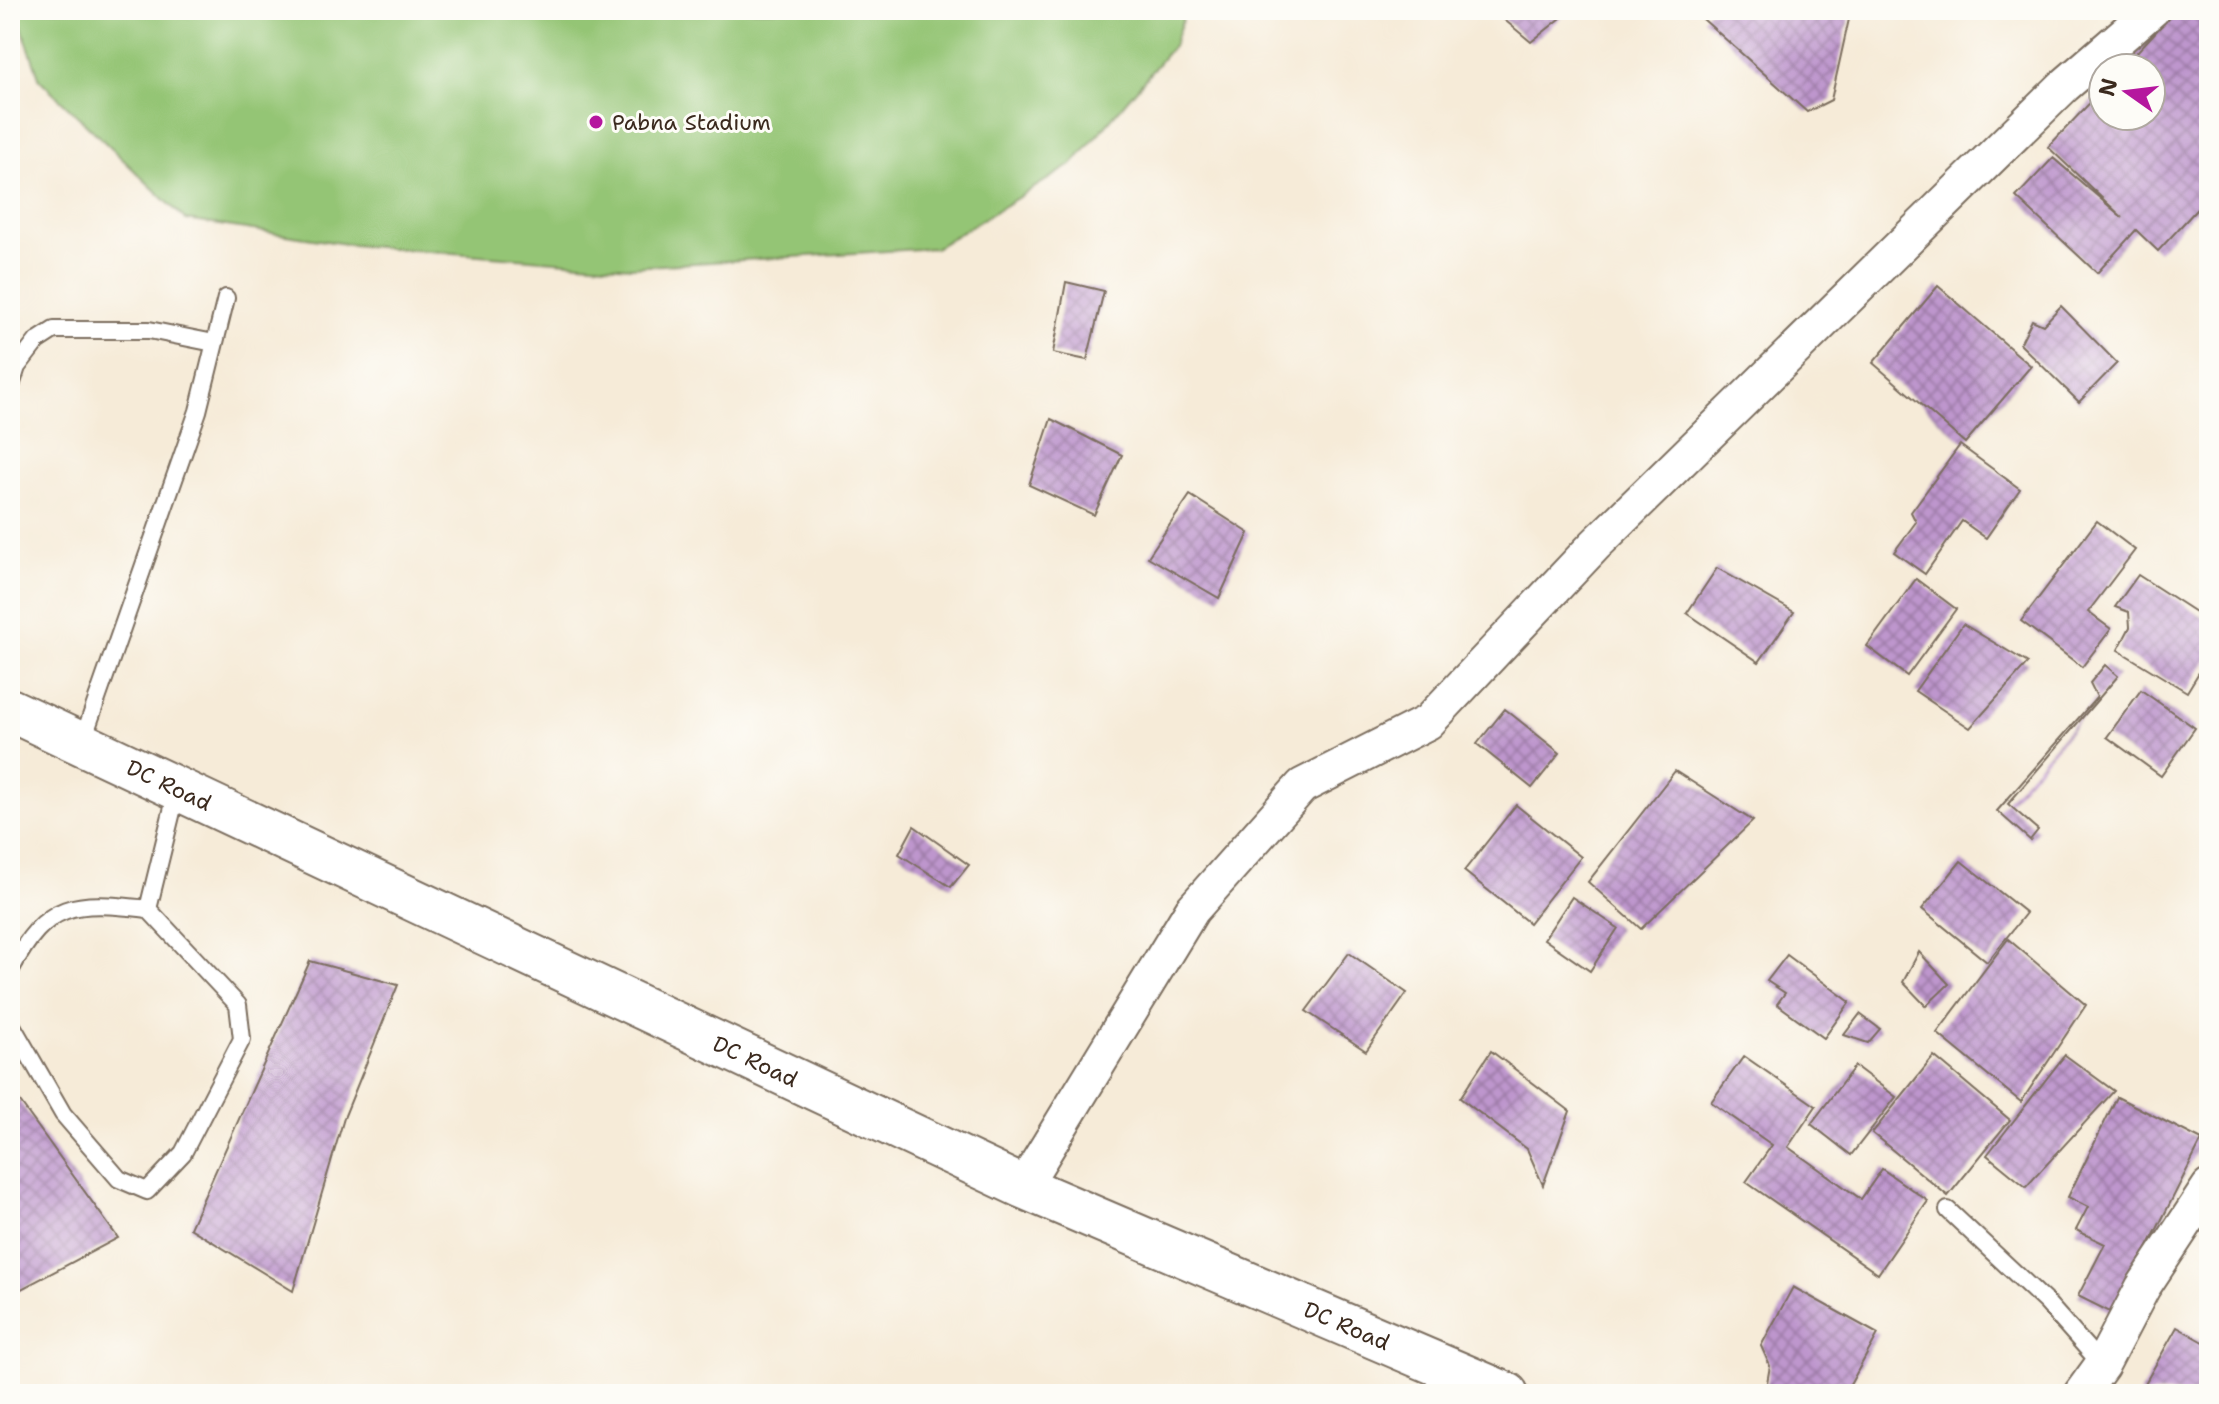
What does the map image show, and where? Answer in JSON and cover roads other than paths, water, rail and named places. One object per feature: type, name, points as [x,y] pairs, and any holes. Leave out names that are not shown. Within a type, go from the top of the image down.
[{"type":"street","points":[[1023,1187],[1192,910],[1302,786],[1428,722],[1595,545],[2064,86],[2152,10]]},
{"type":"street","name":"DC Road","points":[[10,710],[1023,1187],[1507,1394]]},
{"type":"street","points":[[2081,1394],[2102,1365],[2143,1287],[2209,1187]]},
{"type":"lane","points":[[82,744],[198,411],[226,298]]},
{"type":"lane","points":[[10,389],[17,367],[37,341],[54,330],[149,330],[214,343]]},
{"type":"lane","points":[[148,909],[177,789]]},
{"type":"lane","points":[[10,971],[26,941],[61,911],[90,903],[148,909],[238,1005],[242,1039],[183,1153],[147,1191],[119,1179],[63,1114],[10,1022]]},
{"type":"lane","points":[[1948,1210],[2047,1303],[2102,1365]]},
{"type":"place","name":"Pabna Stadium","points":[[596,122]]}]
